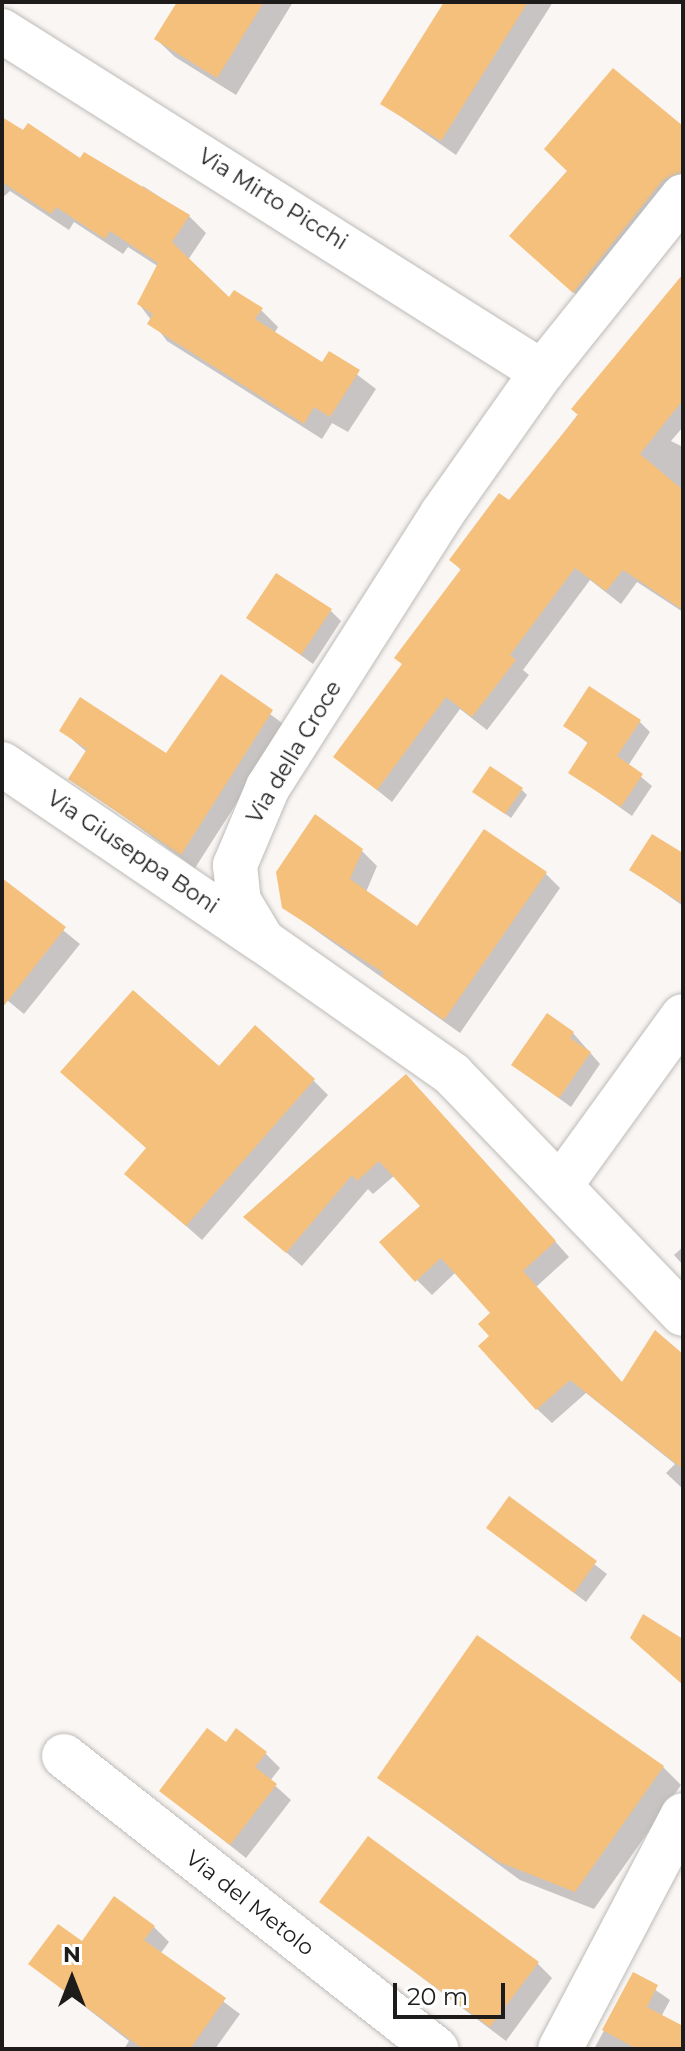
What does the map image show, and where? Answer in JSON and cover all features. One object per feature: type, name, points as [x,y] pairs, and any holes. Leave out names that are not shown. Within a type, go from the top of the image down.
[{"type":"street","name":"Via Mirto Picchi","points":[[2,31],[542,372]]},
{"type":"street","name":"Via della Croce","points":[[683,196],[542,372],[442,514],[249,825],[237,855],[235,883],[244,913],[263,941],[452,1074],[562,1183],[683,1314]]},
{"type":"street","name":"Via Giuseppa Boni","points":[[2,764],[263,941]]},
{"type":"street","points":[[562,1183],[683,1016]]},
{"type":"street","name":"Via del Metolo","points":[[64,1756],[436,2049]]},
{"type":"street","points":[[560,2049],[683,1815]]},
{"type":"building","points":[[177,2],[264,2],[217,78],[154,39]]},
{"type":"building","points":[[444,2],[528,2],[441,141],[380,104]]},
{"type":"building","points":[[613,68],[683,126],[683,172],[663,180],[573,293],[509,236],[567,171],[544,149]]},
{"type":"building","points":[[2,117],[23,130],[28,123],[80,158],[84,152],[190,215],[172,242],[229,297],[234,290],[263,308],[255,319],[322,362],[329,351],[360,370],[330,417],[314,407],[304,424],[147,324],[153,314],[137,304],[158,263],[110,231],[105,239],[56,207],[51,214],[2,182]]},
{"type":"building","points":[[683,274],[683,400],[640,454],[683,490],[683,610],[623,570],[606,591],[575,568],[510,655],[516,660],[472,717],[446,697],[377,790],[333,757],[402,664],[394,658],[461,569],[449,560],[499,493],[509,500],[578,415],[571,409]]},
{"type":"building","points":[[276,573],[332,609],[301,655],[246,618]]},
{"type":"building","points":[[221,674],[273,710],[181,855],[68,779],[87,749],[59,731],[80,697],[166,753]]},
{"type":"building","points":[[589,686],[641,720],[617,756],[643,774],[621,807],[568,773],[588,742],[563,726]]},
{"type":"building","points":[[490,766],[523,788],[505,814],[472,792]]},
{"type":"building","points":[[315,814],[363,849],[350,879],[417,926],[484,829],[547,872],[444,1020],[381,976],[384,973],[282,908],[276,872]]},
{"type":"building","points":[[652,834],[683,853],[683,904],[629,870]]},
{"type":"building","points":[[2,878],[66,927],[2,1008]]},
{"type":"building","points":[[133,990],[219,1066],[255,1025],[315,1079],[186,1226],[124,1174],[146,1148],[60,1072]]},
{"type":"building","points":[[547,1013],[574,1032],[570,1038],[591,1052],[559,1098],[511,1065]]},
{"type":"building","points":[[406,1074],[556,1241],[523,1271],[622,1382],[655,1330],[683,1354],[683,1469],[570,1380],[536,1410],[478,1346],[489,1336],[478,1324],[490,1313],[441,1258],[415,1282],[379,1242],[420,1206],[379,1161],[357,1181],[352,1175],[286,1253],[243,1217]]},
{"type":"building","points":[[509,1496],[597,1561],[574,1593],[486,1528]]},
{"type":"building","points":[[643,1614],[683,1639],[683,1685],[630,1638]]},
{"type":"building","points":[[477,1635],[664,1766],[575,1892],[499,1862],[377,1778]]},
{"type":"building","points":[[207,1728],[226,1742],[236,1728],[267,1752],[255,1767],[277,1784],[230,1845],[159,1791]]},
{"type":"building","points":[[368,1836],[539,1962],[490,2027],[319,1902]]},
{"type":"building","points":[[114,1896],[155,1926],[144,1940],[226,1998],[190,2049],[143,2049],[28,1964],[58,1924],[82,1941]]},
{"type":"building","points":[[633,1972],[658,1985],[647,2007],[683,2026],[683,2049],[637,2049],[602,2030]]}]
